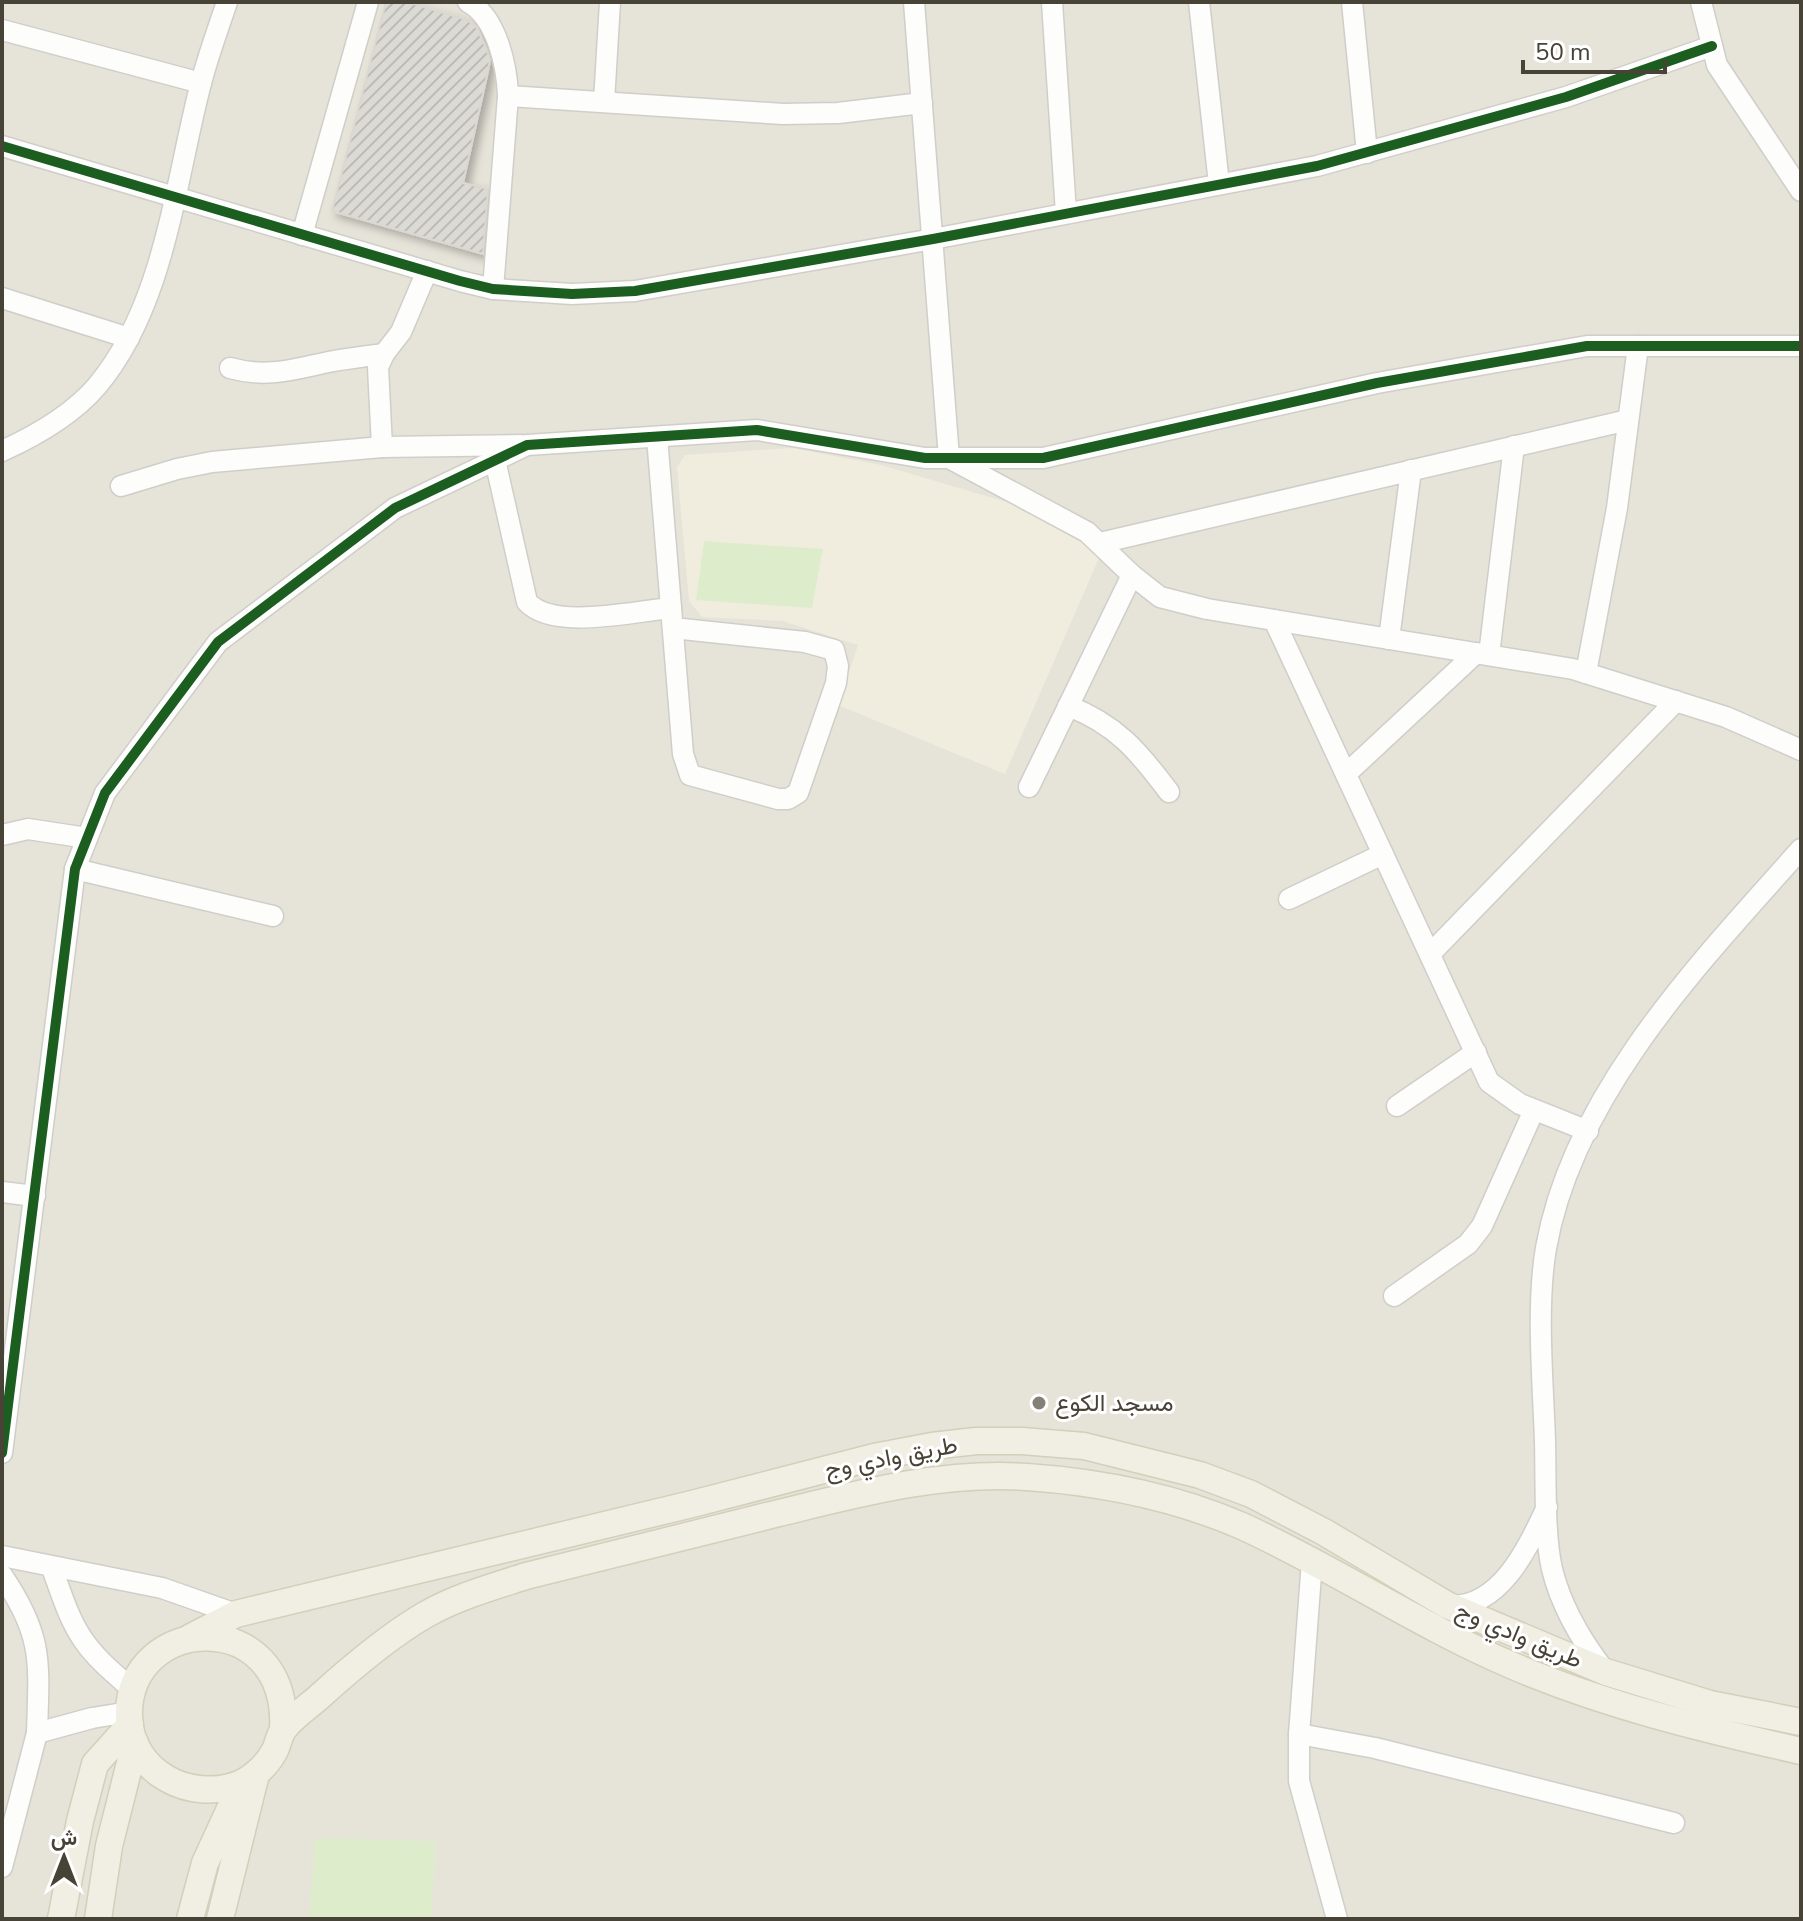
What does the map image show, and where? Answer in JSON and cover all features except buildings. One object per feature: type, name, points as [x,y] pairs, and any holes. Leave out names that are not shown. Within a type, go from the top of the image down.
[{"type":"main road","name":"طريق وادي وج","points":[[188,1639],[236,1614],[874,1457],[976,1441],[1022,1441],[1084,1446],[1200,1475],[1251,1494],[1324,1532],[1447,1605],[1606,1672],[1710,1704],[1801,1722]]},
{"type":"main road","name":"طريق وادي وج","points":[[283,1730],[338,1680],[424,1615],[472,1593],[526,1576],[879,1488],[975,1477],[1025,1477],[1136,1492],[1195,1508],[1242,1526],[1434,1629],[1513,1666],[1610,1702],[1707,1730],[1801,1751]]},
{"type":"main road","points":[[98,1919],[141,1672],[154,1657],[170,1646],[188,1639],[210,1637],[232,1641],[252,1651],[268,1666],[279,1686],[284,1707],[283,1730],[273,1754],[249,1778],[205,1863],[190,1919]]},
{"type":"main road","points":[[132,1717],[148,1765],[168,1781],[192,1790],[217,1791],[249,1778]]},
{"type":"main road","points":[[61,1919],[80,1821],[95,1764],[132,1717]]},
{"type":"main road","points":[[220,1919],[249,1778]]},
{"type":"street","points":[[2,451],[57,420],[96,387],[129,338],[147,298],[175,197],[201,83],[227,2]]},
{"type":"street","points":[[302,235],[368,2]]},
{"type":"street","points":[[468,2],[475,5],[495,34],[507,68],[508,96],[493,289]]},
{"type":"street","points":[[604,102],[610,2]]},
{"type":"street","points":[[914,2],[949,458]]},
{"type":"street","points":[[1052,2],[1066,213]]},
{"type":"street","points":[[1199,2],[1219,184]]},
{"type":"street","points":[[1701,2],[1717,65],[1801,191]]},
{"type":"street","points":[[1357,4],[1367,153]]},
{"type":"street","points":[[2,30],[201,83]]},
{"type":"street","points":[[2,146],[493,289],[572,294],[635,291],[933,239],[1317,166],[1566,97],[1712,46]]},
{"type":"street","points":[[508,96],[783,114],[838,113],[922,103]]},
{"type":"street","points":[[382,447],[378,367],[401,332],[427,271]]},
{"type":"street","points":[[2,298],[129,338]]},
{"type":"street","points":[[121,486],[212,462],[382,447],[527,445],[757,430],[925,458],[1043,458],[1377,383],[1587,346],[1801,346]]},
{"type":"street","points":[[1586,673],[1617,508],[1638,346]]},
{"type":"street","points":[[230,368],[252,374],[278,373],[384,354]]},
{"type":"street","points":[[1100,543],[1628,420]]},
{"type":"street","points":[[495,460],[527,602],[535,611],[554,617],[672,618],[834,650],[838,666],[836,683],[798,793],[788,799],[690,775],[683,754],[672,618],[657,437]]},
{"type":"street","points":[[2,1453],[75,869],[105,793],[218,642],[395,508],[527,445]]},
{"type":"street","points":[[1346,774],[1482,654],[1514,446]]},
{"type":"street","points":[[949,458],[1087,532],[1160,597],[1207,609],[1586,673],[1726,717],[1801,750]]},
{"type":"street","points":[[1389,639],[1411,470]]},
{"type":"street","points":[[1029,787],[1132,575]]},
{"type":"street","points":[[1274,620],[1489,1082],[1502,1094],[1534,1110],[1588,1131]]},
{"type":"street","points":[[1430,954],[1676,701]]},
{"type":"street","points":[[1068,706],[1100,720],[1137,750],[1169,792]]},
{"type":"street","points":[[2,835],[28,829],[87,838]]},
{"type":"street","points":[[1606,1672],[1582,1641],[1564,1604],[1552,1567],[1547,1507],[1543,1306],[1546,1248],[1567,1171],[1606,1095],[1683,982],[1801,849]]},
{"type":"street","points":[[1289,899],[1383,854]]},
{"type":"street","points":[[75,869],[273,916]]},
{"type":"street","points":[[1397,1106],[1476,1052]]},
{"type":"street","points":[[1394,1296],[1468,1244],[1482,1226],[1534,1110]]},
{"type":"street","points":[[2,1192],[35,1196]]},
{"type":"street","points":[[1447,1605],[1460,1606],[1480,1598],[1501,1583],[1525,1553],[1547,1507]]},
{"type":"street","points":[[2,1556],[162,1588],[236,1614]]},
{"type":"street","points":[[1312,1561],[1299,1734],[1299,1781],[1337,1919]]},
{"type":"street","points":[[37,1733],[92,1718],[132,1717],[105,1665],[84,1640],[69,1614],[51,1566]]},
{"type":"street","points":[[2,1575],[28,1616],[39,1662],[37,1733],[2,1867]]},
{"type":"street","points":[[1299,1734],[1375,1748],[1674,1823]]},
{"type":"shaded area","points":[[2,2],[1801,2],[1801,1919],[2,1919]]},
{"type":"shaded area","points":[[792,448],[881,465],[1010,503],[1086,541],[1099,558],[1005,774],[838,705],[858,645],[783,621],[702,617],[689,601],[677,467],[685,455]]},
{"type":"green space","points":[[704,541],[823,549],[812,608],[696,600]]},
{"type":"green space","points":[[315,1838],[436,1841],[431,1919],[309,1919]]},
{"type":"cycle path","points":[[2,146],[493,289],[572,294],[635,291],[933,239],[1317,166],[1566,97],[1712,46]]},
{"type":"cycle path","points":[[2,1453],[75,869],[105,793],[218,642],[395,508],[527,445],[757,430],[925,458],[1043,458],[1377,383],[1587,346],[1801,346]]},
{"type":"place","name":"مسجد الكوع","points":[[1039,1403]]}]
